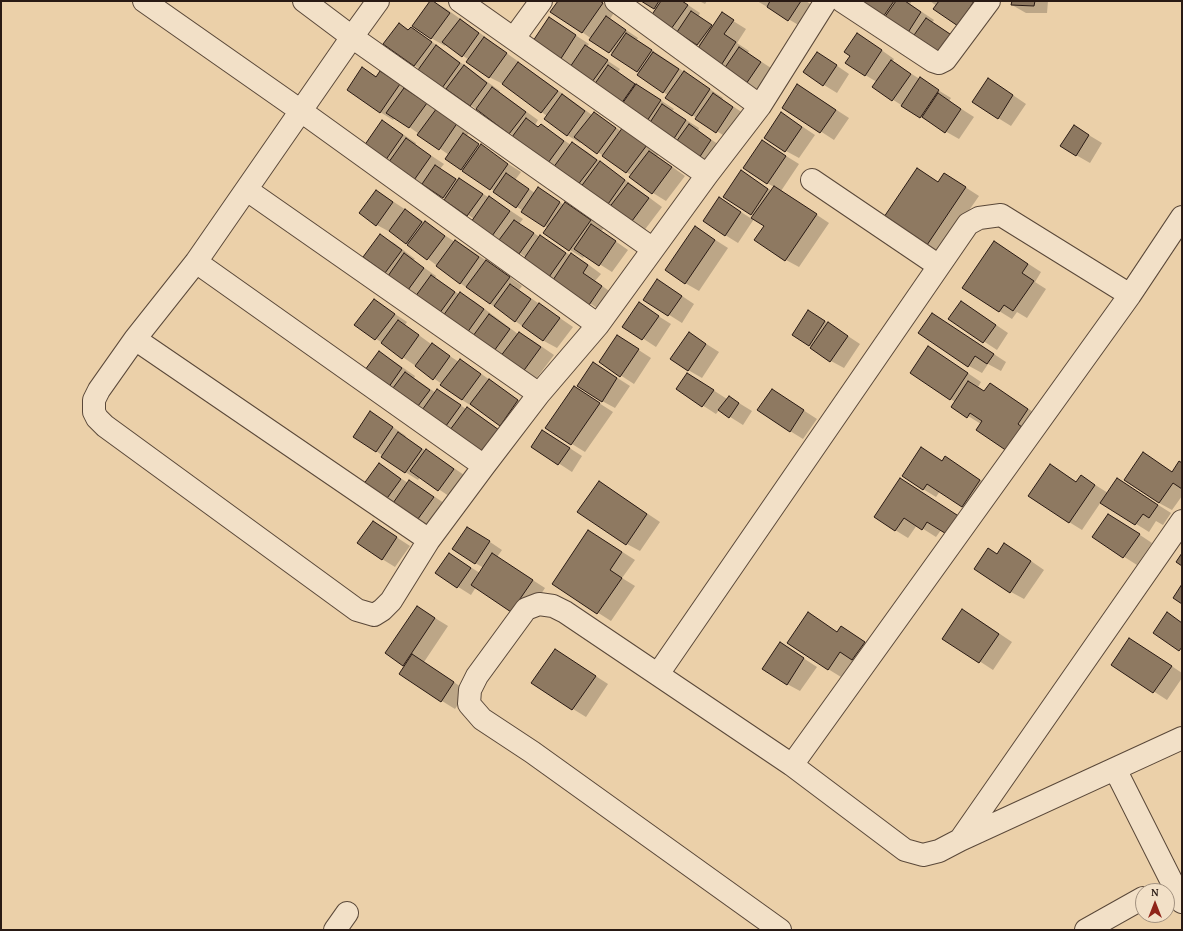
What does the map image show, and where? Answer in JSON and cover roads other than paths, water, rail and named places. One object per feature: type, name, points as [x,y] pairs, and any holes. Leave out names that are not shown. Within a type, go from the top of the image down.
[{"type":"street","points":[[144,1],[301,111],[598,325]]},
{"type":"street","points":[[304,1],[352,37],[653,249]]},
{"type":"street","points":[[378,1],[196,262],[135,339],[94,400],[94,412],[97,418],[357,610],[374,615],[382,610],[391,601],[429,540],[484,466],[539,394],[598,325],[707,175],[760,106],[826,1]]},
{"type":"street","points":[[460,1],[707,175]]},
{"type":"street","points":[[514,38],[542,1]]},
{"type":"street","points":[[616,1],[760,106]]},
{"type":"street","points":[[842,1],[933,61],[939,63],[945,60],[989,1]]},
{"type":"street","points":[[812,180],[940,266]]},
{"type":"street","points":[[247,190],[539,394]]},
{"type":"street","points":[[658,674],[968,224],[979,218],[1000,215],[1130,295]]},
{"type":"street","points":[[792,766],[1130,295],[1182,217]]},
{"type":"street","points":[[196,262],[484,466]]},
{"type":"street","points":[[135,339],[429,540]]},
{"type":"street","points":[[960,840],[1182,521]]},
{"type":"street","points":[[780,930],[539,756],[482,719],[469,704],[470,690],[477,676],[526,609],[539,604],[553,606],[565,612],[792,766],[905,850],[923,855],[939,851],[1182,738]]},
{"type":"street","points":[[1115,769],[1170,883]]},
{"type":"street","points":[[1175,891],[1182,902]]},
{"type":"street","points":[[1086,930],[1135,902]]}]
